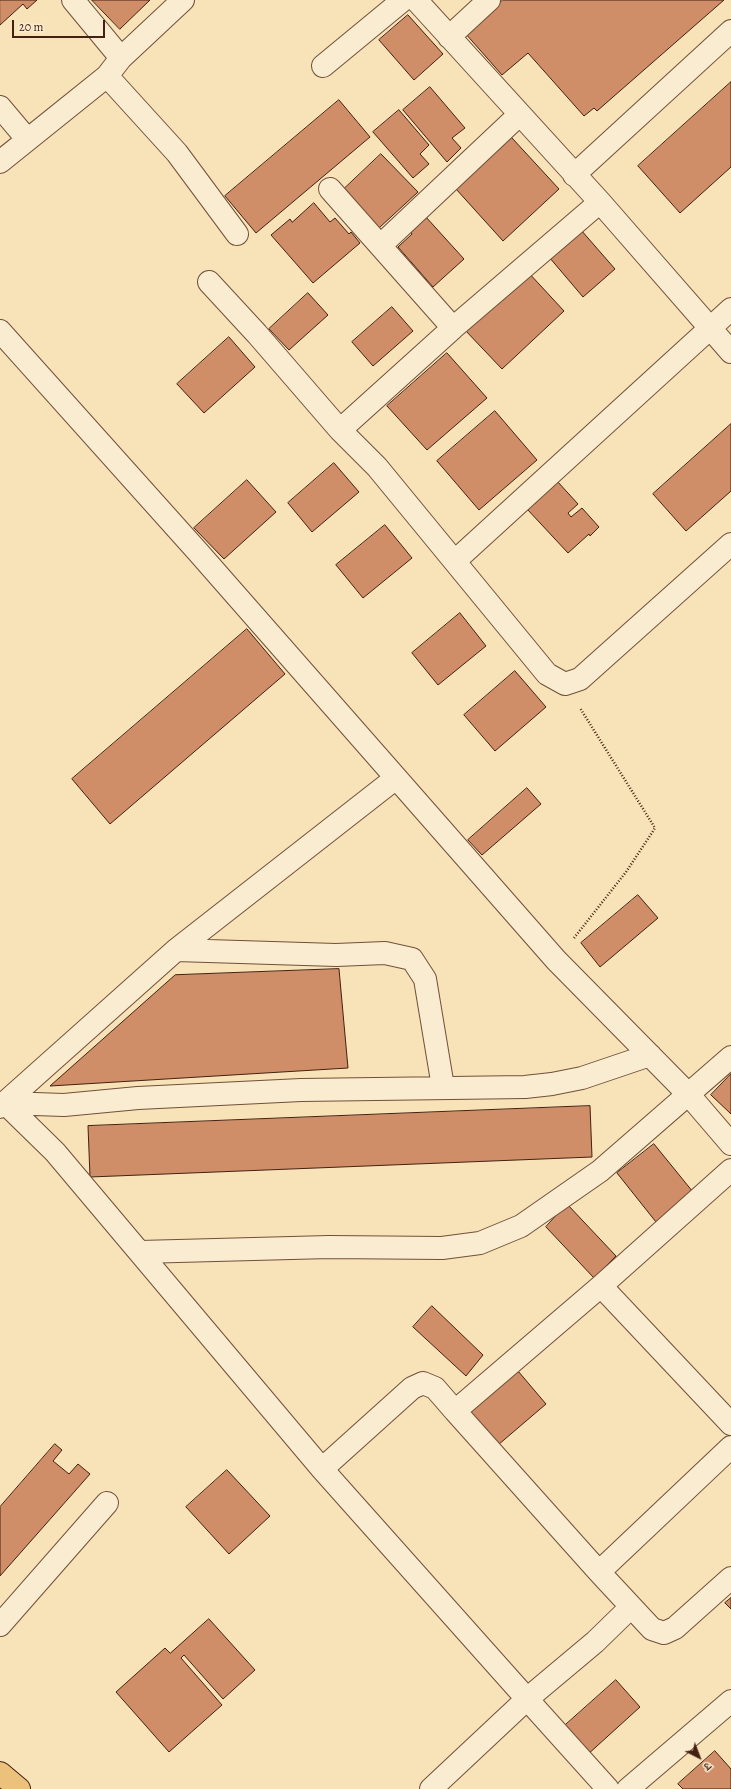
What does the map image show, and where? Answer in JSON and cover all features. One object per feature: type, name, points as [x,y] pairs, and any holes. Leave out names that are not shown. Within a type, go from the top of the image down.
[{"type":"highway","points":[[0,1773],[20,1789]]},
{"type":"street","points":[[73,0],[121,58]]},
{"type":"street","points":[[0,162],[107,76],[121,58],[183,0]]},
{"type":"street","points":[[323,66],[402,0]]},
{"type":"street","points":[[416,0],[519,115],[600,202],[709,329],[731,352]]},
{"type":"street","points":[[449,37],[489,0]]},
{"type":"street","points":[[574,175],[731,31]]},
{"type":"street","points":[[107,76],[178,153],[237,234]]},
{"type":"street","points":[[0,107],[28,139]]},
{"type":"street","points":[[381,245],[519,115]]},
{"type":"street","points":[[330,190],[381,245],[453,328]]},
{"type":"street","points":[[340,430],[453,328],[600,202]]},
{"type":"street","points":[[209,282],[257,334],[340,430],[377,467],[547,674],[565,684],[580,679],[731,544]]},
{"type":"street","points":[[455,561],[731,309]]},
{"type":"street","points":[[0,331],[198,552],[556,960],[689,1095],[731,1144]]},
{"type":"street","points":[[3,1105],[176,950],[396,778]]},
{"type":"street","points":[[176,950],[336,955],[385,952],[412,959],[425,979],[444,1087]]},
{"type":"street","points":[[3,1105],[64,1105],[138,1098],[301,1090],[525,1087],[552,1084],[582,1078],[650,1055]]},
{"type":"street","points":[[140,1252],[329,1247],[442,1248],[480,1244],[521,1226],[600,1171],[731,1057]]},
{"type":"street","points":[[3,1105],[55,1152],[322,1469],[608,1789]]},
{"type":"street","points":[[455,1411],[601,1286],[731,1170]]},
{"type":"street","points":[[601,1286],[731,1424]]},
{"type":"street","points":[[322,1469],[412,1388],[423,1383],[435,1388],[630,1607],[652,1628],[664,1633],[675,1628],[731,1578]]},
{"type":"street","points":[[599,1572],[731,1447]]},
{"type":"street","points":[[0,1625],[107,1503]]},
{"type":"street","points":[[431,1789],[527,1699],[595,1642],[630,1607]]},
{"type":"street","points":[[628,1789],[731,1701]]},
{"type":"path","points":[[556,960],[626,872],[655,828],[565,684]]},
{"type":"building","points":[[0,0],[37,0],[27,9],[23,4],[0,25]]},
{"type":"building","points":[[92,0],[150,0],[120,29]]},
{"type":"building","points":[[503,0],[724,0],[597,111],[594,108],[584,116],[528,53],[502,75],[465,33]]},
{"type":"building","points":[[408,15],[443,54],[414,80],[379,40]]},
{"type":"building","points":[[731,82],[731,167],[680,213],[638,166]]},
{"type":"building","points":[[430,87],[465,128],[452,138],[461,148],[447,162],[403,110]]},
{"type":"building","points":[[339,100],[370,137],[256,233],[225,196]]},
{"type":"building","points":[[399,110],[429,145],[420,154],[429,164],[413,178],[373,132]]},
{"type":"building","points":[[512,138],[559,189],[503,241],[456,189]]},
{"type":"building","points":[[381,154],[418,192],[379,228],[343,190]]},
{"type":"building","points":[[314,203],[330,222],[335,218],[349,234],[351,232],[360,243],[313,283],[271,235],[290,219],[292,222]]},
{"type":"building","points":[[425,216],[464,259],[433,287],[398,247],[412,234],[409,230]]},
{"type":"building","points":[[581,230],[615,269],[583,297],[549,257]]},
{"type":"building","points":[[527,271],[564,311],[502,369],[464,329]]},
{"type":"building","points":[[308,293],[328,315],[289,350],[269,329]]},
{"type":"building","points":[[392,307],[413,331],[373,366],[352,342]]},
{"type":"building","points":[[229,337],[255,367],[204,413],[177,384]]},
{"type":"building","points":[[447,353],[487,398],[427,450],[387,406]]},
{"type":"building","points":[[495,411],[537,460],[479,510],[437,461]]},
{"type":"building","points":[[731,424],[731,491],[686,531],[653,494]]},
{"type":"building","points":[[334,463],[359,492],[312,532],[288,503]]},
{"type":"building","points":[[247,480],[276,512],[224,559],[194,528]]},
{"type":"building","points":[[557,481],[578,504],[568,513],[571,517],[582,508],[599,527],[568,553],[527,509]]},
{"type":"building","points":[[385,525],[412,558],[363,598],[336,565]]},
{"type":"building","points":[[460,613],[486,646],[438,685],[412,653]]},
{"type":"building","points":[[247,629],[285,674],[110,824],[72,779]]},
{"type":"building","points":[[515,671],[546,707],[495,751],[464,715]]},
{"type":"building","points":[[527,788],[541,804],[482,855],[468,840]]},
{"type":"building","points":[[638,895],[658,918],[600,967],[581,943]]},
{"type":"building","points":[[339,969],[348,1068],[50,1086],[175,975]]},
{"type":"building","points":[[731,1074],[731,1114],[711,1095]]},
{"type":"building","points":[[590,1106],[592,1157],[90,1177],[88,1126]]},
{"type":"building","points":[[654,1144],[693,1192],[656,1222],[617,1173]]},
{"type":"building","points":[[567,1204],[616,1256],[594,1278],[546,1227]]},
{"type":"building","points":[[432,1306],[483,1355],[466,1376],[413,1327]]},
{"type":"building","points":[[518,1371],[546,1404],[498,1445],[470,1412]]},
{"type":"building","points":[[55,1444],[62,1450],[53,1461],[69,1474],[78,1464],[90,1474],[0,1576],[0,1507]]},
{"type":"building","points":[[227,1470],[270,1516],[229,1554],[186,1507]]},
{"type":"building","points":[[731,1598],[731,1609],[725,1603]]},
{"type":"building","points":[[209,1619],[255,1670],[223,1699],[184,1655],[181,1658],[222,1705],[169,1752],[116,1692],[165,1648],[170,1653]]},
{"type":"building","points":[[616,1680],[640,1707],[586,1756],[561,1729]]},
{"type":"building","points":[[715,1751],[731,1769],[731,1789],[683,1789],[678,1784]]}]
